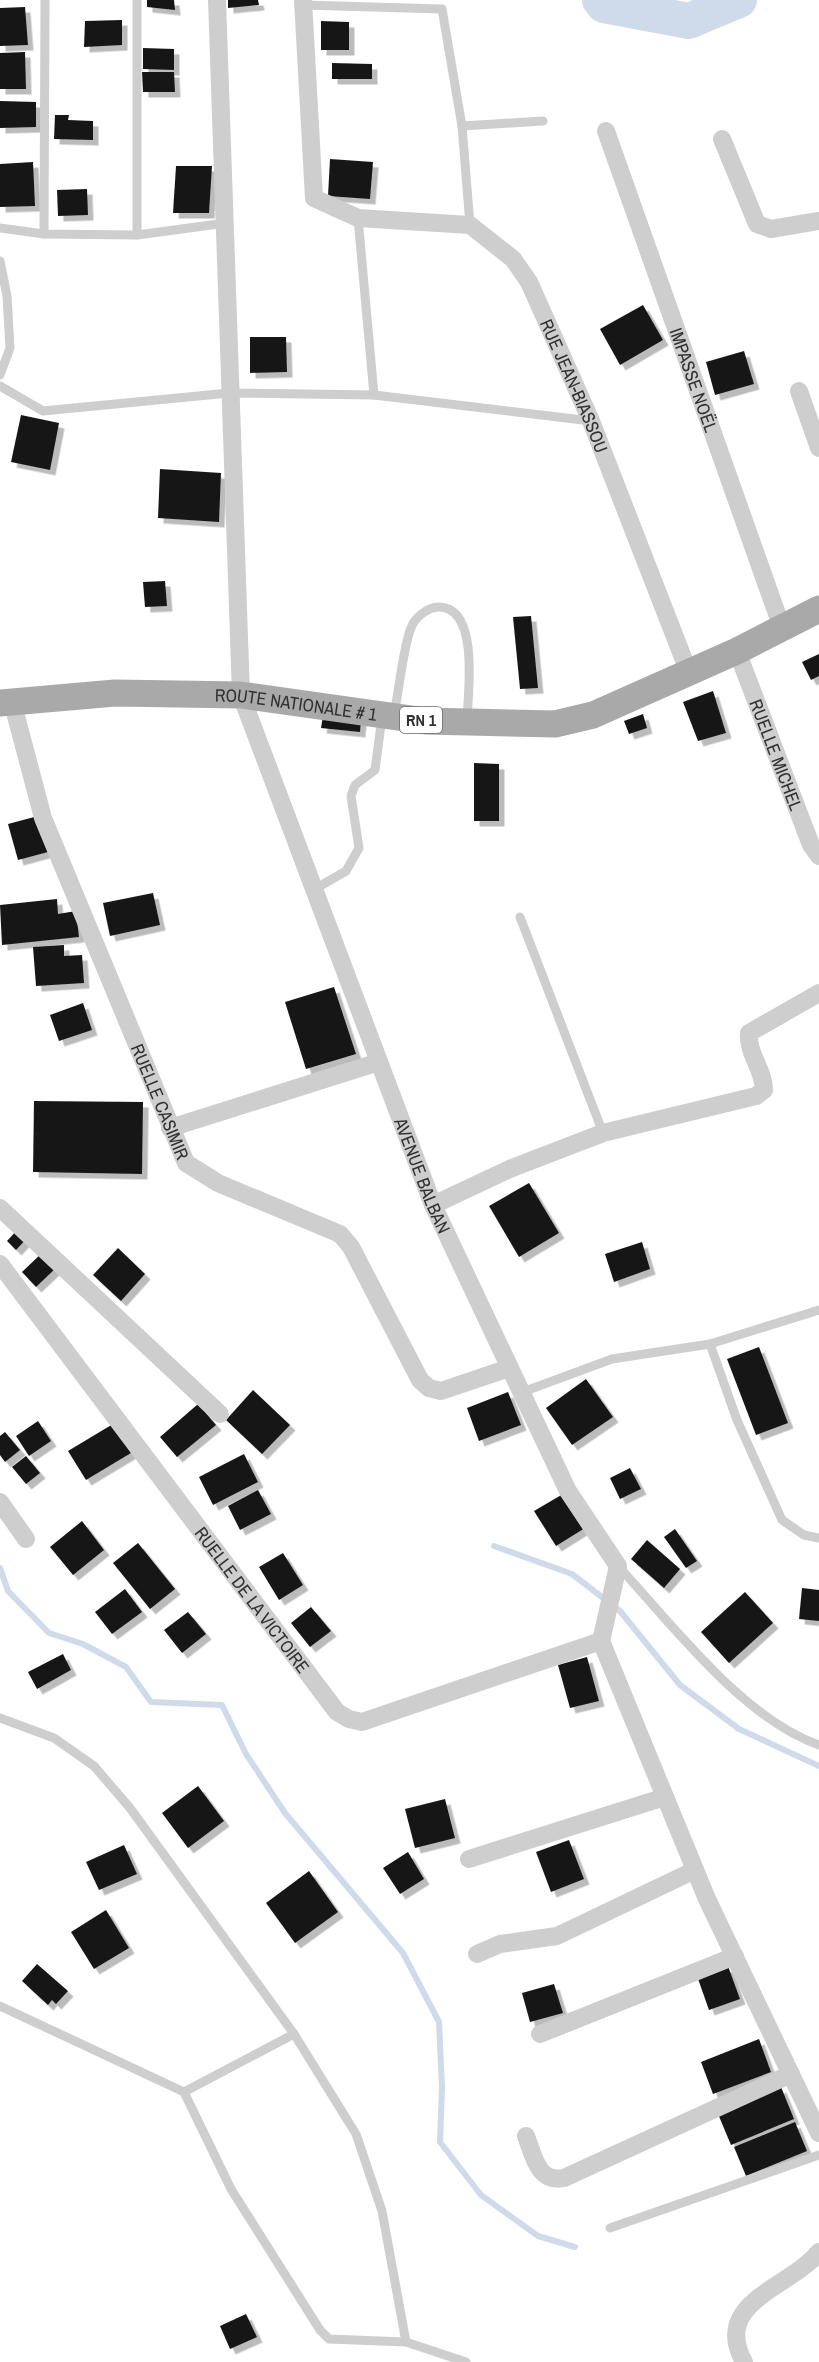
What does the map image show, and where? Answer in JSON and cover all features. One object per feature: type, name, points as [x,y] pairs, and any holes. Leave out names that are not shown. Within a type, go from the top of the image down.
[{"type":"main road","name":"ROUTE NATIONALE # 1","points":[[6,702],[115,693],[241,695],[388,716],[467,722],[555,724],[593,716],[737,651],[819,609]]},
{"type":"street","name":"AVENUE BALBAN","points":[[217,0],[241,695],[433,1205],[568,1491],[618,1566]]},
{"type":"street","points":[[303,3],[314,198],[358,218],[470,225]]},
{"type":"street","name":"IMPASSE NOËL","points":[[606,131],[782,628]]},
{"type":"street","points":[[722,139],[757,224],[771,229],[819,221]]},
{"type":"street","name":"RUE JEAN-BIASSOU","points":[[470,225],[513,260],[529,282],[591,421],[689,673]]},
{"type":"street","points":[[800,391],[819,448]]},
{"type":"street","name":"RUELLE MICHEL","points":[[737,651],[811,845],[819,856]]},
{"type":"street","name":"RUELLE CASIMIR","points":[[6,702],[43,818],[186,1163],[201,1174],[340,1234],[351,1247],[420,1380],[429,1388],[441,1391],[509,1368]]},
{"type":"street","points":[[433,1205],[512,1168],[603,1133],[756,1096],[764,1090],[764,1082],[748,1043],[750,1033],[819,993]]},
{"type":"street","points":[[170,1128],[379,1062]]},
{"type":"street","points":[[0,1209],[220,1414]]},
{"type":"street","name":"RUELLE DE LA VICTOIRE","points":[[0,1264],[337,1712],[349,1719],[362,1722],[601,1641]]},
{"type":"street","points":[[0,1502],[26,1539]]},
{"type":"street","points":[[618,1566],[601,1641],[695,1870],[819,2133]]},
{"type":"street","points":[[469,1859],[665,1797]]},
{"type":"street","points":[[477,1954],[500,1944],[557,1936],[695,1870]]},
{"type":"street","points":[[540,2034],[735,1956]]},
{"type":"street","points":[[526,2136],[544,2176],[552,2180],[564,2178],[791,2074]]},
{"type":"street","points":[[744,2362],[738,2351],[735,2329],[741,2315],[755,2300],[811,2262],[819,2252]]},
{"type":"lane","points":[[44,234],[45,0]]},
{"type":"lane","points":[[137,0],[137,235]]},
{"type":"lane","points":[[303,3],[442,9],[462,126],[470,225]]},
{"type":"lane","points":[[462,126],[543,121]]},
{"type":"lane","points":[[358,218],[374,395]]},
{"type":"lane","points":[[0,228],[44,234],[137,235],[226,222]]},
{"type":"lane","points":[[0,261],[7,296],[10,348],[0,375]]},
{"type":"lane","points":[[0,386],[43,411],[229,393],[374,395],[591,421]]},
{"type":"lane","points":[[315,889],[346,871],[359,848],[351,796],[355,785],[375,770],[411,628],[424,611],[432,608],[444,607],[456,613],[468,638],[467,722]]},
{"type":"lane","points":[[520,917],[603,1133]]},
{"type":"lane","points":[[520,1392],[612,1359],[710,1344],[819,1310]]},
{"type":"lane","points":[[710,1344],[737,1420],[782,1520],[804,1535],[819,1538]]},
{"type":"lane","points":[[618,1566],[734,1691],[780,1725],[819,1744]]},
{"type":"lane","points":[[0,1718],[54,1738],[94,1766],[130,1808],[294,2034],[356,2134],[382,2211],[406,2342]]},
{"type":"lane","points":[[0,2006],[184,2092],[231,2189],[320,2330],[329,2339],[342,2342],[406,2342],[466,2362]]},
{"type":"lane","points":[[184,2092],[294,2034]]},
{"type":"lane","points":[[610,2228],[819,2155]]},
{"type":"building","points":[[147,0],[174,0],[175,10],[147,7]]},
{"type":"building","points":[[228,0],[258,0],[259,5],[228,8]]},
{"type":"building","points":[[25,7],[28,45],[0,46],[0,8]]},
{"type":"building","points":[[122,20],[122,45],[84,47],[85,21]]},
{"type":"building","points":[[321,21],[349,22],[349,50],[321,50]]},
{"type":"building","points":[[143,48],[174,49],[174,70],[143,69]]},
{"type":"building","points":[[25,52],[26,89],[0,89],[0,53]]},
{"type":"building","points":[[332,63],[372,64],[372,79],[332,79]]},
{"type":"building","points":[[142,72],[174,72],[175,92],[143,92]]},
{"type":"building","points":[[0,101],[36,102],[36,127],[0,128]]},
{"type":"building","points":[[55,115],[69,115],[68,120],[93,121],[93,140],[54,139]]},
{"type":"building","points":[[330,159],[373,162],[370,199],[328,196]]},
{"type":"building","points":[[33,162],[35,206],[0,207],[0,164]]},
{"type":"building","points":[[176,166],[212,166],[209,213],[173,213]]},
{"type":"building","points":[[87,189],[88,215],[58,216],[57,190]]},
{"type":"building","points":[[643,305],[663,340],[620,365],[600,329]]},
{"type":"building","points":[[250,337],[286,337],[287,372],[250,373]]},
{"type":"building","points":[[744,351],[754,384],[715,395],[706,362]]},
{"type":"building","points":[[21,415],[59,423],[50,470],[11,462]]},
{"type":"building","points":[[160,469],[221,473],[219,522],[158,518]]},
{"type":"building","points":[[165,581],[167,606],[145,607],[143,582]]},
{"type":"building","points":[[531,616],[538,688],[520,689],[513,617]]},
{"type":"building","points":[[819,654],[819,676],[811,680],[802,662]]},
{"type":"building","points":[[713,691],[726,733],[698,741],[683,702]]},
{"type":"building","points":[[643,714],[647,728],[629,734],[624,721]]},
{"type":"building","points":[[323,716],[361,720],[360,732],[321,728]]},
{"type":"building","points":[[474,763],[499,764],[499,821],[474,821]]},
{"type":"building","points":[[38,816],[48,852],[18,860],[8,824]]},
{"type":"building","points":[[153,893],[160,925],[110,936],[103,903]]},
{"type":"building","points":[[57,899],[58,914],[76,911],[79,937],[2,945],[0,905]]},
{"type":"building","points":[[64,945],[64,956],[82,955],[84,983],[36,986],[33,947]]},
{"type":"building","points":[[334,987],[356,1054],[306,1069],[285,1002]]},
{"type":"building","points":[[83,1003],[92,1030],[59,1041],[50,1015]]},
{"type":"building","points":[[34,1101],[143,1102],[142,1174],[33,1172]]},
{"type":"building","points":[[529,1183],[559,1233],[519,1257],[489,1206]]},
{"type":"building","points":[[19,1228],[29,1236],[16,1250],[7,1241]]},
{"type":"building","points":[[642,1242],[650,1269],[614,1282],[605,1254]]},
{"type":"building","points":[[118,1248],[145,1274],[121,1301],[93,1275]]},
{"type":"building","points":[[44,1251],[58,1266],[36,1287],[22,1272]]},
{"type":"building","points":[[759,1347],[788,1423],[756,1435],[727,1359]]},
{"type":"building","points":[[586,1379],[613,1417],[572,1445],[546,1408]]},
{"type":"building","points":[[253,1390],[290,1425],[262,1454],[226,1420]]},
{"type":"building","points":[[508,1392],[521,1425],[479,1441],[467,1408]]},
{"type":"building","points":[[198,1404],[216,1425],[177,1457],[160,1437]]},
{"type":"building","points":[[38,1421],[51,1441],[29,1456],[16,1436]]},
{"type":"building","points":[[113,1424],[131,1453],[86,1480],[68,1451]]},
{"type":"building","points":[[5,1432],[20,1450],[5,1462],[0,1455],[0,1436]]},
{"type":"building","points":[[244,1454],[258,1482],[213,1505],[199,1477]]},
{"type":"building","points":[[26,1456],[40,1473],[26,1484],[12,1467]]},
{"type":"building","points":[[630,1468],[641,1489],[620,1499],[610,1478]]},
{"type":"building","points":[[258,1490],[271,1514],[240,1530],[228,1506]]},
{"type":"building","points":[[563,1494],[585,1528],[556,1546],[534,1511]]},
{"type":"building","points":[[82,1521],[104,1550],[73,1575],[50,1547]]},
{"type":"building","points":[[675,1529],[697,1561],[686,1568],[664,1537]]},
{"type":"building","points":[[647,1540],[680,1569],[664,1588],[631,1559]]},
{"type":"building","points":[[138,1543],[175,1589],[150,1609],[113,1563]]},
{"type":"building","points":[[283,1553],[303,1585],[279,1600],[259,1567]]},
{"type":"building","points":[[802,1588],[819,1590],[819,1621],[799,1619]]},
{"type":"building","points":[[125,1589],[142,1612],[112,1634],[95,1612]]},
{"type":"building","points":[[745,1592],[773,1623],[729,1663],[701,1632]]},
{"type":"building","points":[[311,1607],[331,1631],[310,1647],[291,1623]]},
{"type":"building","points":[[188,1612],[206,1634],[182,1653],[164,1630]]},
{"type":"building","points":[[63,1654],[71,1670],[37,1689],[28,1672]]},
{"type":"building","points":[[587,1657],[599,1701],[570,1708],[558,1665]]},
{"type":"building","points":[[198,1786],[224,1821],[188,1848],[162,1813]]},
{"type":"building","points":[[445,1799],[455,1838],[415,1848],[405,1809]]},
{"type":"building","points":[[569,1840],[584,1879],[551,1892],[536,1852]]},
{"type":"building","points":[[124,1845],[137,1874],[99,1890],[86,1862]]},
{"type":"building","points":[[408,1852],[424,1879],[400,1894],[383,1868]]},
{"type":"building","points":[[309,1871],[338,1912],[295,1943],[266,1903]]},
{"type":"building","points":[[106,1910],[129,1948],[94,1969],[71,1932]]},
{"type":"building","points":[[37,1964],[68,1991],[56,2004],[52,2000],[48,2005],[22,1981]]},
{"type":"building","points":[[728,1966],[740,1999],[709,2010],[697,1976]]},
{"type":"building","points":[[554,1984],[563,2013],[530,2022],[522,1993]]},
{"type":"building","points":[[759,2039],[771,2072],[713,2094],[701,2062]]},
{"type":"building","points":[[781,2087],[794,2119],[731,2145],[718,2114]]},
{"type":"building","points":[[795,2122],[807,2151],[746,2176],[734,2147]]},
{"type":"building","points":[[246,2314],[257,2337],[230,2349],[220,2326]]},
{"type":"waterway","points":[[600,0],[604,5],[689,21],[739,0]]},
{"type":"waterway","points":[[494,1546],[572,1574],[620,1611],[680,1685],[739,1729],[819,1766]]},
{"type":"waterway","points":[[0,1568],[8,1591],[49,1633],[83,1644],[126,1667],[151,1702],[222,1705],[246,1754],[285,1813],[403,1953],[439,2022],[442,2087],[440,2142],[481,2195],[538,2236],[575,2247]]}]
